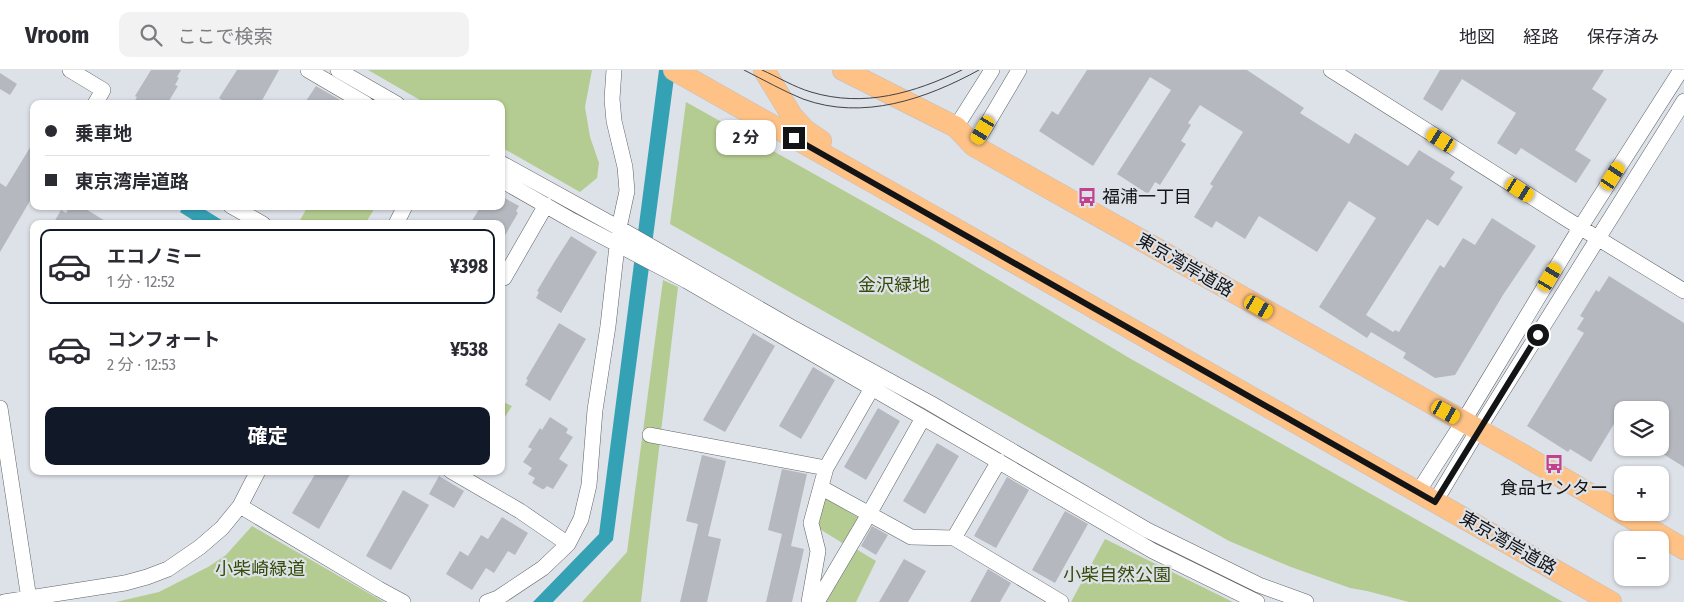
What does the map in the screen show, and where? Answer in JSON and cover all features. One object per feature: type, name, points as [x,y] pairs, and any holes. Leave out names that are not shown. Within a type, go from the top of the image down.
[{"type":"highway","name":"東京湾岸道路","points":[[674,70],[1611,602]]},
{"type":"highway","points":[[764,70],[792,116],[805,130],[902,191],[931,215]]},
{"type":"highway","name":"東京湾岸道路","points":[[843,70],[956,127],[974,146],[1471,426],[1684,549]]},
{"type":"street","points":[[70,70],[104,90],[98,100]]},
{"type":"street","points":[[308,70],[359,100]]},
{"type":"street","points":[[338,70],[390,100]]},
{"type":"street","points":[[495,601],[543,568],[568,544],[581,519],[589,485],[595,410],[608,326],[619,228],[627,191],[625,167],[614,121],[612,99],[614,70]]},
{"type":"street","points":[[956,127],[992,70]]},
{"type":"street","points":[[974,146],[1019,70]]},
{"type":"street","points":[[1331,70],[1580,228],[1684,291]]},
{"type":"street","points":[[1471,426],[1580,228],[1682,70]]},
{"type":"street","points":[[1427,497],[1471,426],[1598,238],[1684,101]]},
{"type":"street","points":[[505,165],[637,238],[662,260],[998,462],[1153,551],[1257,602]]},
{"type":"street","points":[[505,182],[637,255],[662,260],[791,327],[930,403],[1148,530],[1259,586],[1306,602]]},
{"type":"street","points":[[505,276],[546,205]]},
{"type":"street","points":[[238,210],[256,220]]},
{"type":"street","points":[[809,602],[818,551],[811,523],[826,468],[872,388]]},
{"type":"street","points":[[0,408],[29,599]]},
{"type":"street","points":[[817,602],[923,418]]},
{"type":"street","points":[[650,436],[826,468]]},
{"type":"street","points":[[954,538],[998,462]]},
{"type":"street","points":[[4,602],[125,583],[168,569],[200,547],[222,528],[240,506],[256,475]]},
{"type":"street","points":[[457,475],[520,511],[568,544]]},
{"type":"street","points":[[822,488],[912,537],[954,538],[1061,602]]},
{"type":"street","points":[[240,506],[403,602]]},
{"type":"green space","points":[[368,70],[592,70],[585,107],[590,137],[599,163],[597,178],[580,192],[505,149],[505,100],[420,100]]},
{"type":"green space","name":"金沢緑地","points":[[686,102],[930,239],[1131,359],[1563,602],[1409,602],[1350,588],[1291,567],[1229,541],[670,224]]},
{"type":"green space","points":[[306,210],[374,210],[367,220],[300,220]]},
{"type":"green space","points":[[663,280],[678,287],[641,602],[582,602],[627,552]]},
{"type":"green space","points":[[505,403],[512,406],[505,417]]},
{"type":"green space","points":[[824,497],[859,518],[844,544],[818,528]]},
{"type":"green space","name":"小柴崎緑道","points":[[252,526],[384,602],[116,602],[159,592],[208,567],[226,555]]},
{"type":"green space","name":"小柴自然公園","points":[[1105,539],[1233,602],[1071,602]]},
{"type":"green space","points":[[856,549],[876,561],[856,602],[825,602]]},
{"type":"water","points":[[659,70],[675,70],[613,540],[553,602],[533,602],[599,534]]},
{"type":"water","points":[[181,210],[205,210],[222,220],[193,220],[180,212]]},
{"type":"building","points":[[151,70],[181,70],[175,85],[178,86],[169,100],[135,100],[137,97],[135,96]]},
{"type":"building","points":[[237,70],[279,70],[262,100],[222,100],[219,98]]},
{"type":"building","points":[[1087,70],[1247,70],[1304,108],[1300,113],[1349,144],[1355,133],[1408,166],[1419,150],[1455,172],[1450,179],[1463,187],[1438,226],[1427,219],[1366,315],[1393,332],[1395,330],[1399,332],[1440,265],[1444,268],[1463,238],[1475,245],[1492,218],[1536,246],[1503,295],[1455,375],[1435,378],[1403,358],[1406,353],[1371,332],[1367,338],[1319,307],[1376,218],[1349,201],[1317,252],[1259,216],[1245,239],[1216,221],[1212,228],[1194,217],[1213,186],[1210,184],[1243,132],[1200,105],[1188,123],[1191,125],[1181,141],[1186,144],[1160,185],[1155,182],[1148,194],[1117,174],[1171,90],[1150,77],[1093,166],[1039,131],[1052,111],[1058,115]]},
{"type":"building","points":[[1440,70],[1604,70],[1592,89],[1607,99],[1575,150],[1591,160],[1576,183],[1521,148],[1516,155],[1497,143],[1516,113],[1462,79],[1442,111],[1423,99]]},
{"type":"building","points":[[0,73],[17,84],[10,95],[0,89]]},
{"type":"building","points":[[316,86],[340,100],[307,100]]},
{"type":"building","points":[[30,148],[30,201],[0,252],[0,183],[6,187]]},
{"type":"building","points":[[505,198],[519,206],[516,211],[518,213],[505,235],[505,220],[472,220],[479,210],[505,210]]},
{"type":"building","points":[[61,210],[66,213],[68,210],[87,210],[104,220],[55,220]]},
{"type":"building","points":[[571,236],[597,252],[561,313],[536,298],[539,292],[537,291]]},
{"type":"building","points":[[1609,276],[1684,323],[1684,467],[1666,456],[1669,456],[1669,401],[1614,401],[1614,424],[1591,462],[1570,449],[1568,452],[1527,426],[1584,333],[1577,329],[1584,318],[1580,316],[1596,290],[1599,292]]},
{"type":"building","points":[[559,323],[586,339],[550,401],[525,385],[528,380],[526,379]]},
{"type":"building","points":[[753,333],[775,346],[725,432],[703,420]]},
{"type":"building","points":[[813,367],[835,380],[801,439],[779,426]]},
{"type":"building","points":[[878,408],[900,421],[866,480],[844,467]]},
{"type":"building","points":[[550,417],[567,428],[566,433],[573,437],[559,459],[568,465],[553,489],[547,486],[542,489],[532,483],[535,478],[528,474],[532,468],[523,462],[532,449],[528,447],[540,428],[542,430]]},
{"type":"building","points":[[937,443],[959,456],[925,514],[903,501]]},
{"type":"building","points":[[702,455],[726,461],[708,536],[721,539],[707,602],[680,602],[698,524],[686,521]]},
{"type":"building","points":[[782,469],[807,474],[791,546],[804,549],[792,602],[766,602],[782,534],[768,530]]},
{"type":"building","points":[[315,475],[350,475],[319,529],[292,513]]},
{"type":"building","points":[[439,476],[464,491],[454,508],[429,494]]},
{"type":"building","points":[[1007,477],[1029,490],[996,548],[974,536]]},
{"type":"building","points":[[403,490],[429,505],[391,570],[366,556]]},
{"type":"building","points":[[1065,511],[1088,524],[1055,583],[1032,570]]},
{"type":"building","points":[[502,517],[528,533],[515,555],[508,551],[494,573],[486,568],[472,590],[446,574],[460,551],[468,556],[481,535],[488,539]]},
{"type":"building","points":[[872,526],[888,535],[876,555],[861,546]]},
{"type":"building","points":[[904,559],[926,571],[908,602],[879,602]]},
{"type":"building","points":[[988,569],[1011,583],[1000,602],[970,602]]},
{"type":"tram line","points":[[744,70],[803,99],[848,108],[894,104],[916,98],[938,90],[979,70]]},
{"type":"tram line","points":[[762,70],[811,92],[850,99],[888,96],[926,85],[962,70]]},
{"type":"place","name":"福浦一丁目","points":[[1087,197]]},
{"type":"place","name":"食品センター","points":[[1554,464]]},
{"type":"route","points":[[794,138],[1435,502],[1538,335]]}]
